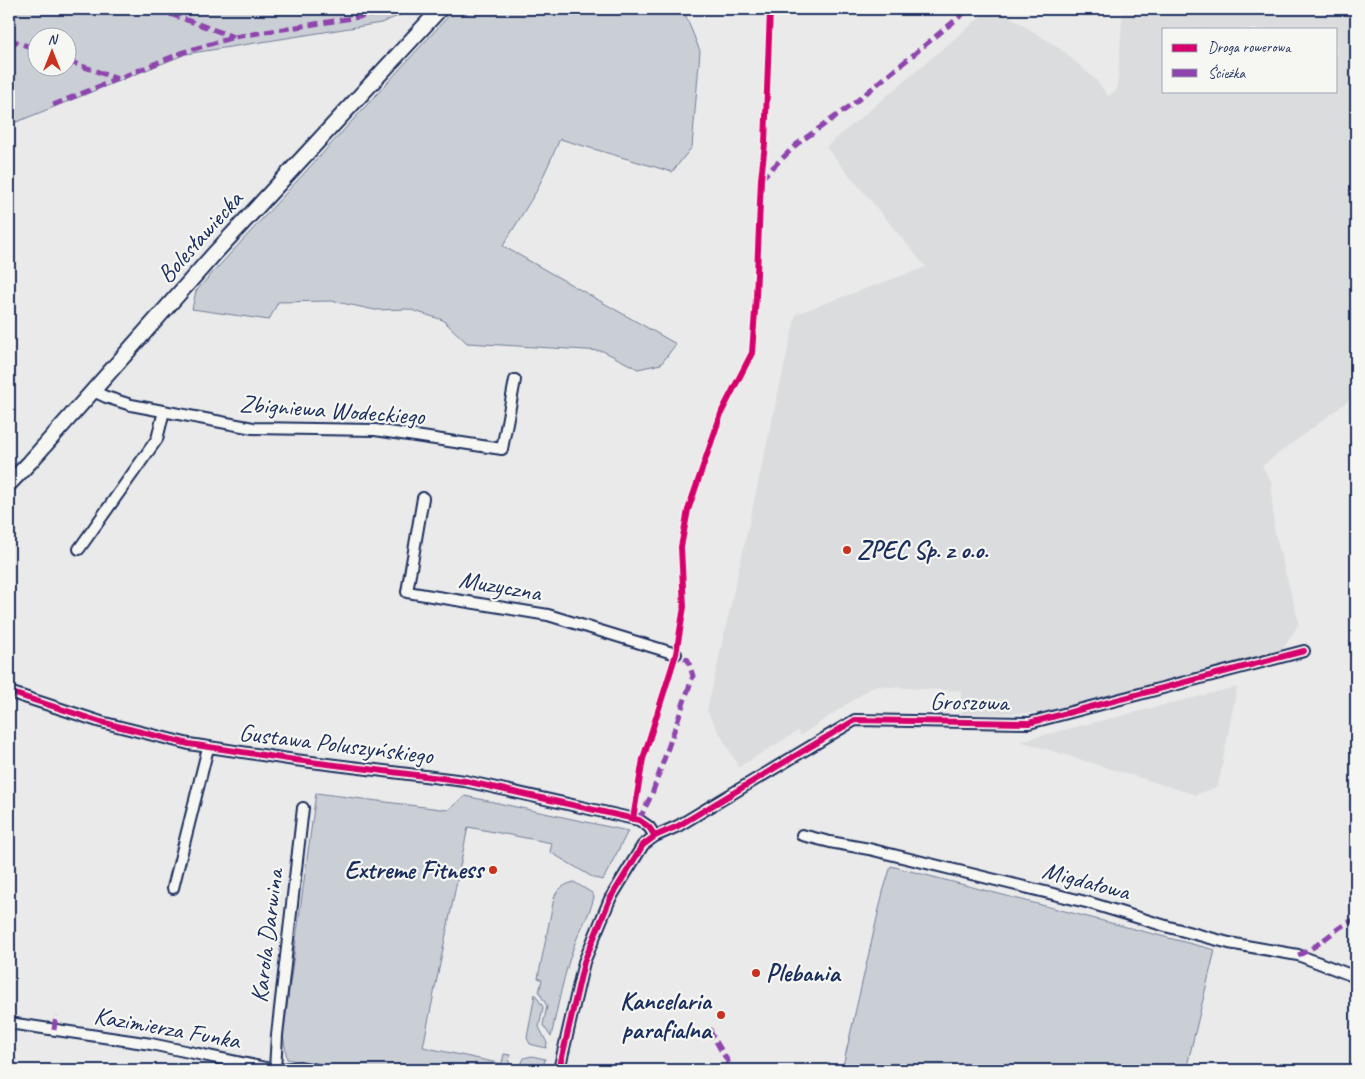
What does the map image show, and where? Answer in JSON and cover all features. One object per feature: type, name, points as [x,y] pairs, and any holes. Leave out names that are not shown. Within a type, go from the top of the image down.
[{"type":"street","name":"Bolesławiecka","points":[[9,484],[214,254],[440,9]]},
{"type":"street","name":"Zbigniewa Wodeckiego","points":[[93,391],[132,405],[253,428],[375,430],[502,449],[515,380]]},
{"type":"street","points":[[79,550],[157,439],[164,411]]},
{"type":"street","name":"Muzyczna","points":[[424,498],[407,592],[548,615],[676,654]]},
{"type":"street","name":"Groszowa","points":[[655,836],[678,826],[856,720],[1029,723],[1304,651]]},
{"type":"street","name":"Gustawa Poluszyńskiego","points":[[9,692],[101,722],[208,748],[465,780],[639,820],[649,827],[655,836]]},
{"type":"street","points":[[173,888],[208,748]]},
{"type":"street","name":"Karola Darwina","points":[[275,1070],[277,1035],[303,808]]},
{"type":"street","name":"Migdałowa","points":[[802,835],[869,849],[1090,903],[1169,928],[1229,943],[1298,955],[1356,977]]},
{"type":"street","points":[[559,1070],[584,962],[610,899],[643,845],[655,836]]},
{"type":"street","name":"Kazimierza Funka","points":[[9,1023],[151,1044],[275,1070],[299,1067],[316,1070]]},
{"type":"shaded area","points":[[9,9],[415,9],[381,23],[186,54],[9,125]]},
{"type":"shaded area","points":[[455,9],[683,9],[700,51],[692,147],[672,172],[560,139],[537,190],[503,246],[676,344],[661,364],[638,369],[603,351],[467,343],[443,320],[408,309],[375,310],[332,301],[278,302],[269,320],[192,309],[196,291]]},
{"type":"shaded area","points":[[990,9],[1001,11],[1062,50],[1096,80],[1108,96],[1117,90],[1123,9],[1313,9],[1315,12],[1319,9],[1356,9],[1356,395],[1262,466],[1271,482],[1274,530],[1299,623],[1281,652],[1043,713],[962,714],[961,691],[874,686],[801,735],[798,731],[739,767],[707,711],[796,314],[926,267],[826,147]]},
{"type":"shaded area","points":[[1237,687],[1218,786],[1196,795],[1020,741]]},
{"type":"shaded area","points":[[316,793],[448,810],[465,796],[628,831],[603,880],[594,878],[550,852],[552,843],[468,827],[423,1047],[498,1063],[502,1063],[504,1054],[510,1055],[509,1064],[520,1067],[524,1058],[532,1056],[545,1059],[543,1070],[513,1070],[497,1066],[496,1070],[343,1070],[287,1059],[283,1035]]},
{"type":"shaded area","points":[[891,866],[1215,950],[1186,1070],[842,1070],[883,892]]},
{"type":"shaded area","points":[[574,882],[592,893],[594,897],[571,954],[551,1037],[543,1025],[547,1006],[539,992],[542,980],[538,978],[554,898],[562,887]]},
{"type":"shaded area","points":[[535,994],[543,1007],[539,1027],[547,1043],[546,1048],[530,1044],[527,1038]]},
{"type":"marked path","points":[[156,9],[234,37]]},
{"type":"marked path","points":[[53,105],[184,52],[234,37],[390,12],[397,9]]},
{"type":"marked path","points":[[761,179],[797,144],[853,104],[969,9]]},
{"type":"marked path","points":[[9,39],[28,46]]},
{"type":"marked path","points":[[78,65],[118,79]]},
{"type":"marked path","points":[[639,820],[652,794],[693,676],[688,660],[676,654]]},
{"type":"marked path","points":[[1298,955],[1314,947],[1341,927],[1356,919]]},
{"type":"marked path","points":[[54,1030],[56,1015]]},
{"type":"marked path","points":[[710,1028],[711,1033],[733,1070]]},
{"type":"marked path","points":[[615,1064],[615,1070]]},
{"type":"cycle path","points":[[633,819],[643,759],[676,654],[684,607],[681,547],[688,510],[722,411],[752,353],[761,179],[765,144],[770,9]]},
{"type":"cycle path","points":[[559,1070],[584,962],[610,899],[643,845],[655,836],[678,826],[855,720],[1029,723],[1304,651]]},
{"type":"cycle path","points":[[9,692],[101,722],[189,744],[295,760],[465,781],[639,820],[649,827],[655,836]]},
{"type":"place","name":"ZPEC Sp. z o.o.","points":[[847,550]]},
{"type":"place","name":"Extreme Fitness","points":[[493,870]]},
{"type":"place","name":"Plebania","points":[[756,973]]},
{"type":"place","name":"Kancelaria parafialna","points":[[721,1015]]}]
